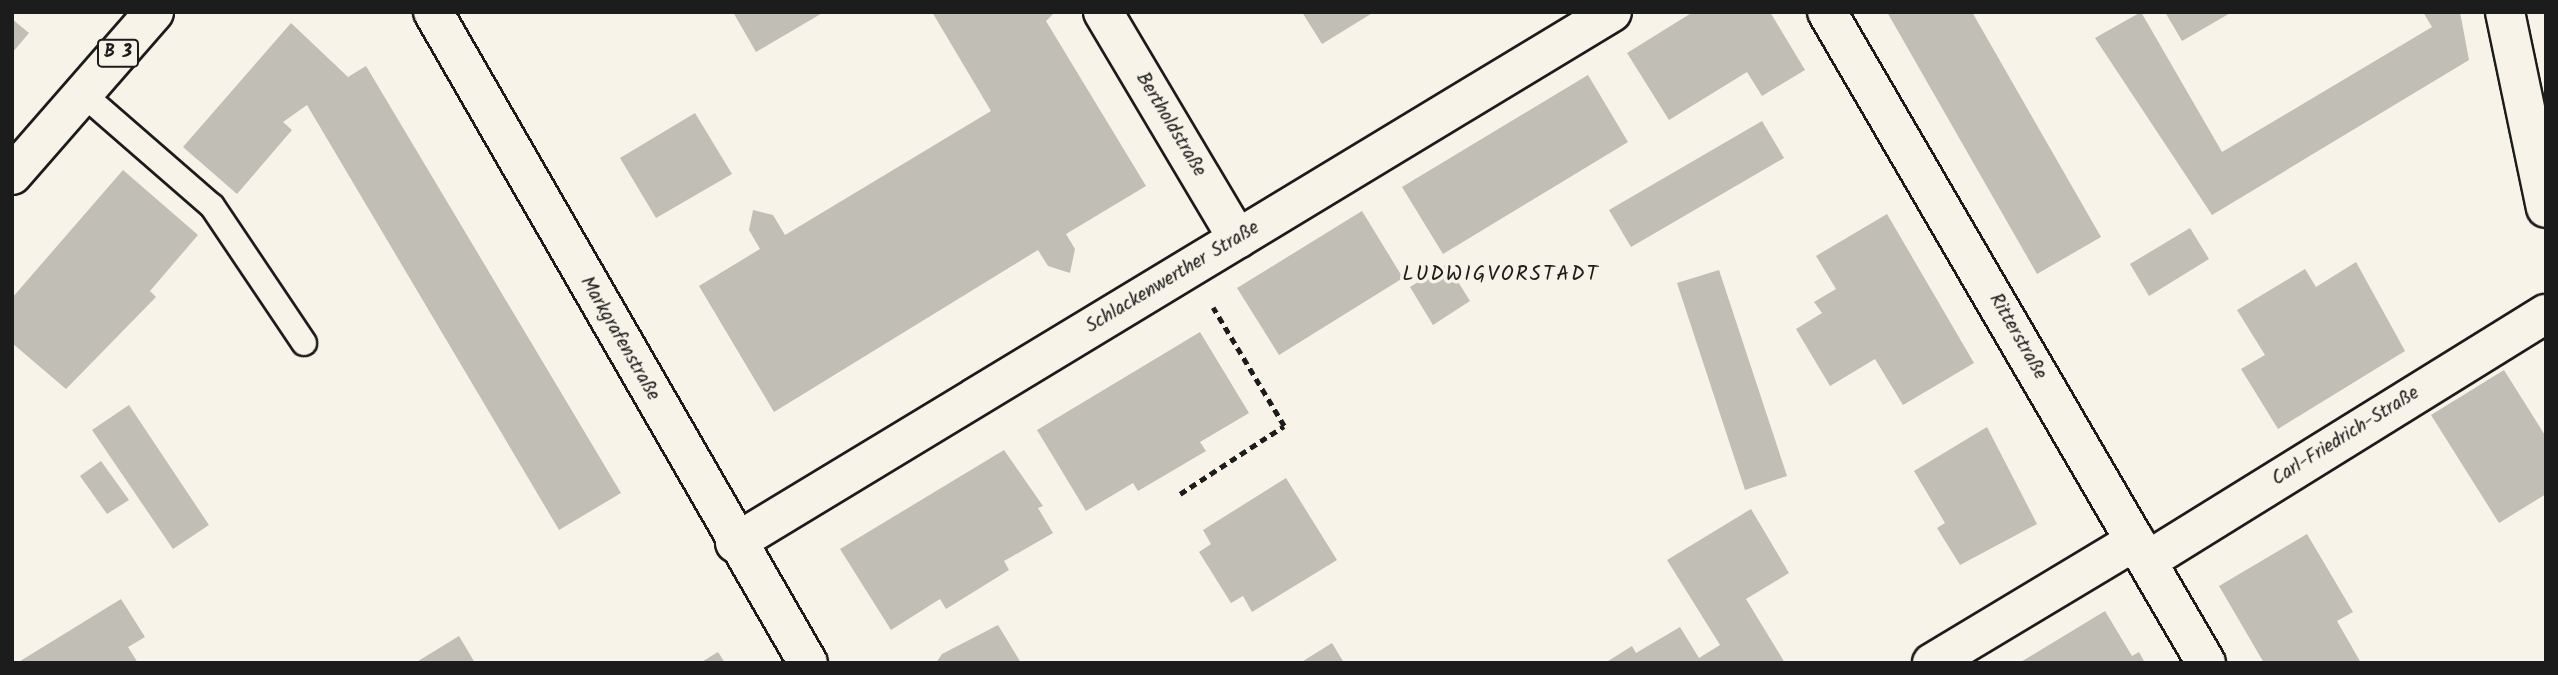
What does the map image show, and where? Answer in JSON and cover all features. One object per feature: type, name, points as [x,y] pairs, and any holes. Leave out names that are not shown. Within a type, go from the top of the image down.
[{"type":"street","name":"B 3","points":[[12,175],[154,12]]},
{"type":"street","name":"Markgrafenstraße","points":[[433,12],[735,543],[808,663]]},
{"type":"street","name":"Bertholdstraße","points":[[1103,12],[1238,239]]},
{"type":"street","name":"Schlackenwerther Straße","points":[[735,543],[1612,12]]},
{"type":"street","name":"Ritterstraße","points":[[1827,12],[2206,663]]},
{"type":"street","points":[[2505,12],[2546,208]]},
{"type":"street","name":"Carl-Friedrich-Straße","points":[[1933,663],[2141,551],[2546,314]]},
{"type":"lane","points":[[83,94],[212,206],[304,342]]},
{"type":"path","points":[[1180,494],[1284,426],[1188,269]]},
{"type":"building","points":[[733,12],[824,12],[756,52]]},
{"type":"building","points":[[932,12],[1055,12],[1046,21],[1146,186],[1066,234],[1075,249],[1070,273],[1048,266],[1038,250],[774,412],[699,286],[760,249],[749,230],[753,210],[773,215],[785,235],[991,111]]},
{"type":"building","points":[[1302,12],[1374,12],[1322,44]]},
{"type":"building","points":[[1693,12],[1770,12],[1805,70],[1762,96],[1747,72],[1669,120],[1627,53]]},
{"type":"building","points":[[1887,12],[1972,12],[2101,237],[2037,274]]},
{"type":"building","points":[[2141,12],[2222,152],[2432,27],[2423,12],[2460,12],[2469,60],[2212,215],[2095,38]]},
{"type":"building","points":[[2165,12],[2232,12],[2182,41]]},
{"type":"building","points":[[12,19],[29,33],[12,53]]},
{"type":"building","points":[[291,23],[348,77],[366,66],[621,493],[559,530],[307,105],[283,122],[292,130],[237,194],[183,147]]},
{"type":"building","points":[[1588,75],[1628,142],[1443,254],[1402,187]]},
{"type":"building","points":[[695,113],[732,174],[656,218],[620,158]]},
{"type":"building","points":[[1762,121],[1784,158],[1631,247],[1609,210]]},
{"type":"building","points":[[123,170],[198,235],[150,291],[156,297],[66,389],[12,343],[12,298]]},
{"type":"building","points":[[1362,211],[1403,278],[1279,355],[1237,288]]},
{"type":"building","points":[[1887,214],[1974,363],[1903,405],[1875,359],[1830,386],[1796,329],[1822,313],[1814,302],[1836,289],[1816,256]]},
{"type":"building","points":[[2190,228],[2209,259],[2149,296],[2130,264]]},
{"type":"building","points":[[2356,262],[2405,351],[2278,429],[2241,369],[2265,355],[2237,310],[2305,269],[2316,287]]},
{"type":"building","points":[[1447,264],[1470,301],[1433,325],[1410,287]]},
{"type":"building","points":[[1719,270],[1787,476],[1745,490],[1677,283]]},
{"type":"building","points":[[1200,332],[1249,413],[1200,442],[1206,451],[1138,491],[1133,483],[1086,511],[1037,430]]},
{"type":"building","points":[[2504,370],[2546,437],[2546,494],[2499,523],[2431,415]]},
{"type":"building","points":[[129,405],[209,525],[173,549],[92,430]]},
{"type":"building","points":[[1987,427],[2037,524],[1960,565],[1937,528],[1945,523],[1914,471]]},
{"type":"building","points":[[1004,450],[1043,506],[1038,508],[1053,533],[1004,561],[1009,570],[946,609],[940,599],[891,630],[840,549]]},
{"type":"building","points":[[101,461],[129,500],[107,514],[80,476]]},
{"type":"building","points":[[1286,478],[1337,560],[1252,612],[1243,596],[1231,603],[1199,552],[1211,544],[1203,530]]},
{"type":"building","points":[[1751,509],[1789,573],[1746,599],[1785,663],[1605,663],[1632,646],[1636,653],[1680,627],[1699,658],[1720,645],[1667,560]]},
{"type":"building","points":[[2307,534],[2353,612],[2337,621],[2361,663],[2264,663],[2219,586]]},
{"type":"building","points":[[121,599],[145,637],[128,647],[138,663],[17,663]]},
{"type":"building","points":[[2105,611],[2132,656],[2139,652],[2145,663],[2019,663]]},
{"type":"building","points":[[998,625],[1021,663],[936,663],[942,654]]},
{"type":"building","points":[[459,636],[475,663],[415,663]]},
{"type":"building","points":[[1332,643],[1344,663],[1300,663]]},
{"type":"building","points":[[718,652],[725,663],[700,663]]},
{"type":"district","name":"LUDWIGVORSTADT","points":[[1501,275]]}]
